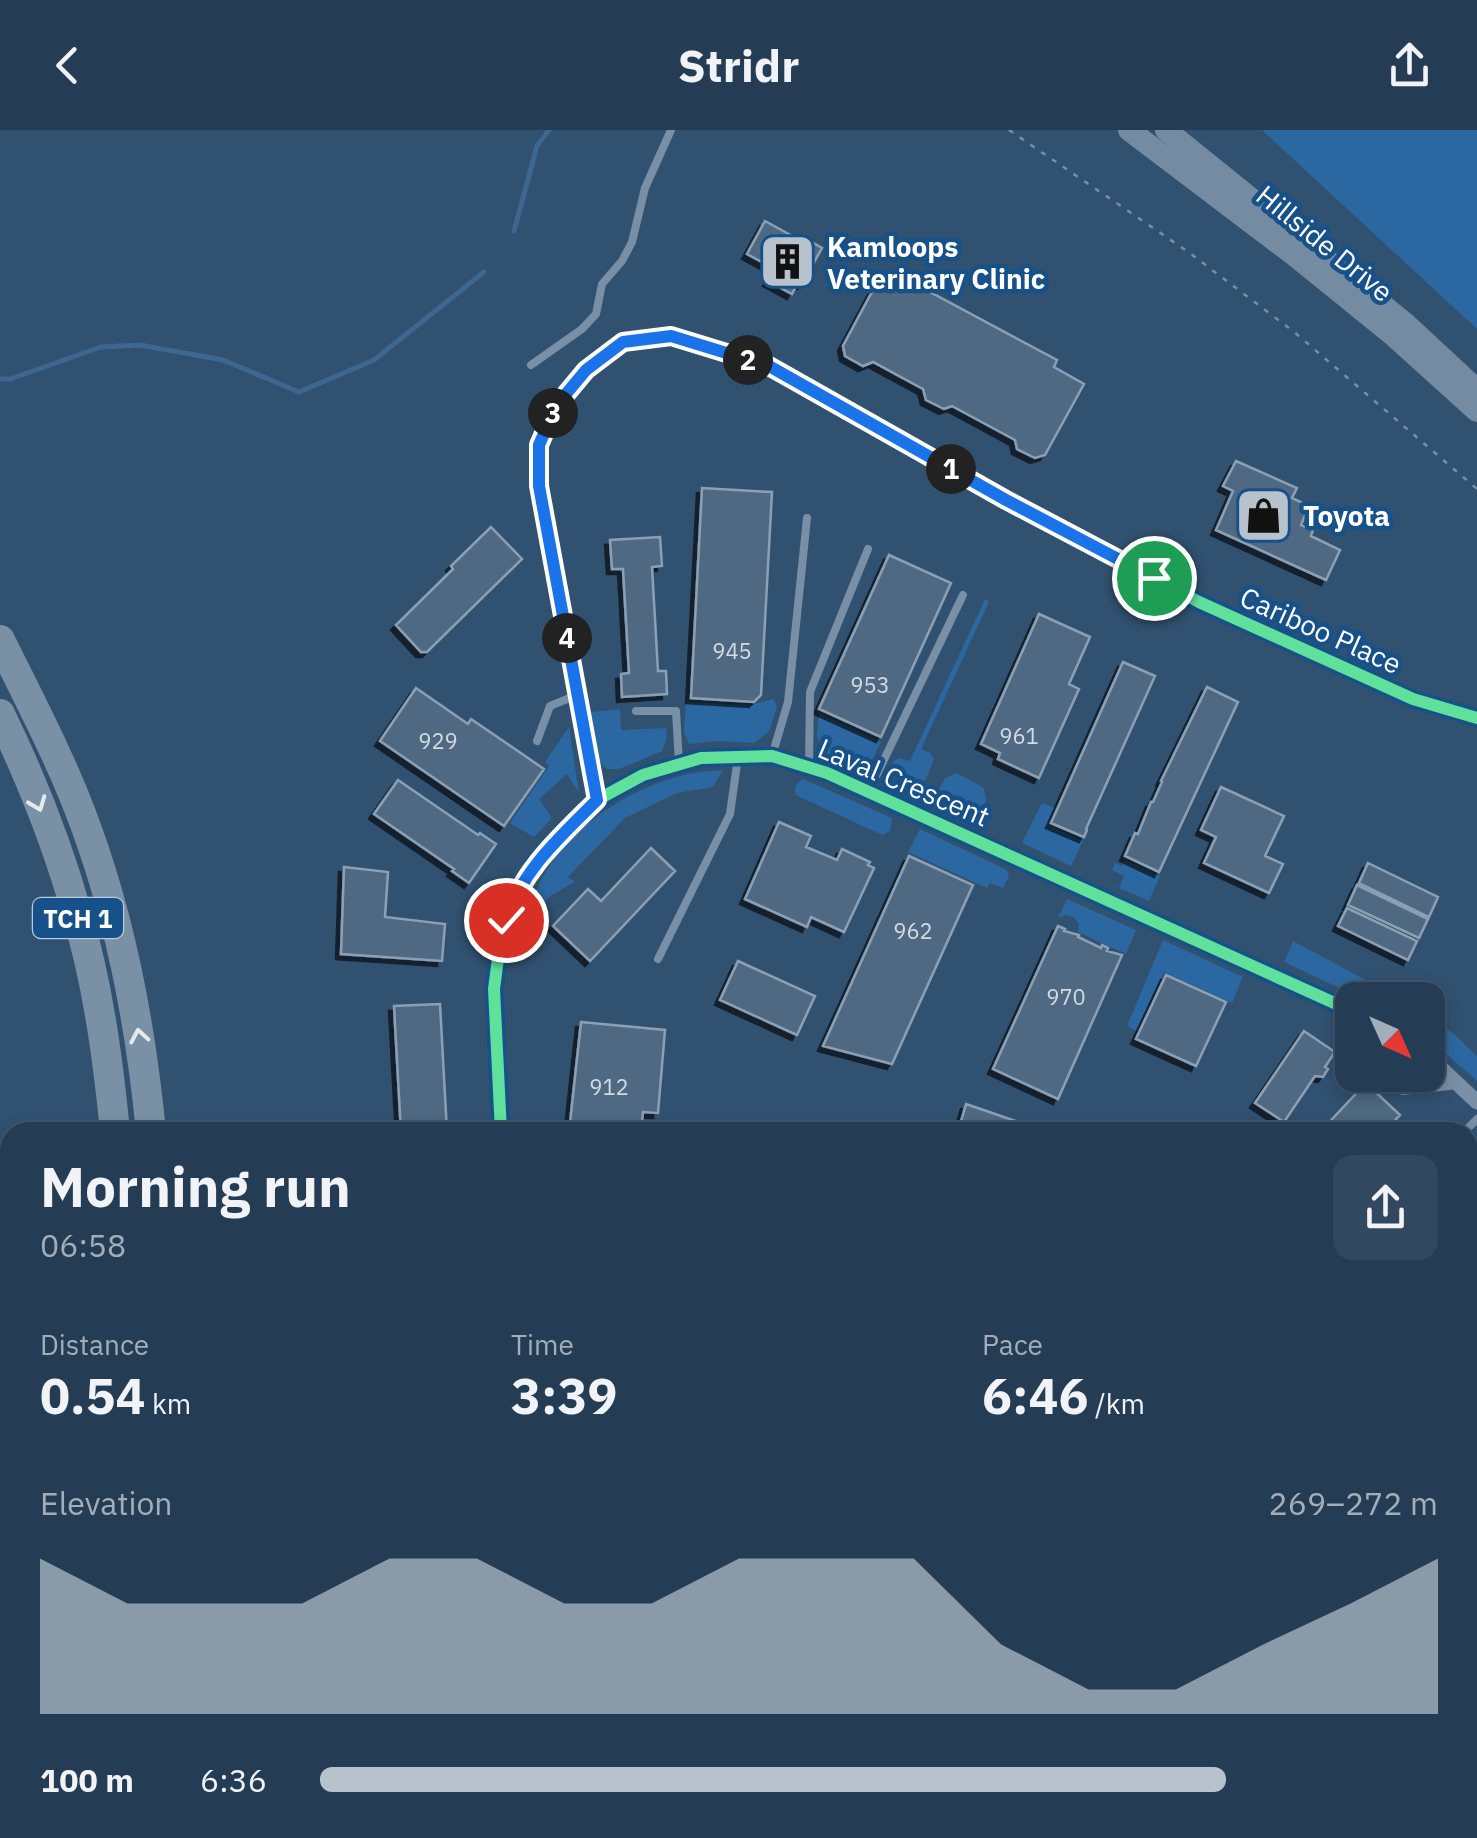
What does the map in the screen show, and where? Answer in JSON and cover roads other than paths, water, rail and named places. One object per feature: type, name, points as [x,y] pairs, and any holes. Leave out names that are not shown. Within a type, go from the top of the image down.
[{"type":"highway","name":"TCH 1","points":[[0,640],[86,825],[115,914],[145,1070],[149,1122]]},
{"type":"highway","name":"TCH 1","points":[[0,714],[49,831],[78,915],[110,1074],[113,1122]]},
{"type":"main road","name":"Hillside Drive","points":[[1129,130],[1394,336],[1477,411]]},
{"type":"main road","name":"Hillside Drive","points":[[1166,130],[1406,324],[1477,390]]},
{"type":"street","name":"Cariboo Place","points":[[597,800],[539,486],[539,445],[556,406],[586,370],[623,342],[671,336],[769,366],[1006,500],[1199,602],[1413,699],[1477,718]]},
{"type":"street","name":"Laval Crescent","points":[[501,1122],[494,989],[500,943],[510,910],[536,862],[597,800],[643,775],[701,758],[772,756],[828,773],[1335,1003]]},
{"type":"street","points":[[1445,1072],[1477,1102]]},
{"type":"lane","points":[[531,365],[582,329],[596,314],[604,280],[622,261],[632,242],[644,188],[672,130]]},
{"type":"lane","points":[[772,756],[788,702],[807,518]]},
{"type":"lane","points":[[810,768],[810,692],[868,549]]},
{"type":"lane","points":[[869,792],[963,595]]},
{"type":"lane","points":[[536,741],[550,706],[577,695]]},
{"type":"lane","points":[[636,711],[676,710],[679,764]]},
{"type":"lane","points":[[658,959],[730,814],[738,757]]},
{"type":"lane","points":[[1445,1087],[1458,1085]]},
{"type":"waterway","points":[[514,231],[537,146],[549,130]]},
{"type":"waterway","points":[[0,379],[10,379],[101,347],[140,345],[223,360],[299,392],[374,360],[484,272]]},
{"type":"place","name":"Kamloops Veterinary Clinic","points":[[788,262]]},
{"type":"place","name":"Toyota","points":[[1264,515]]}]
